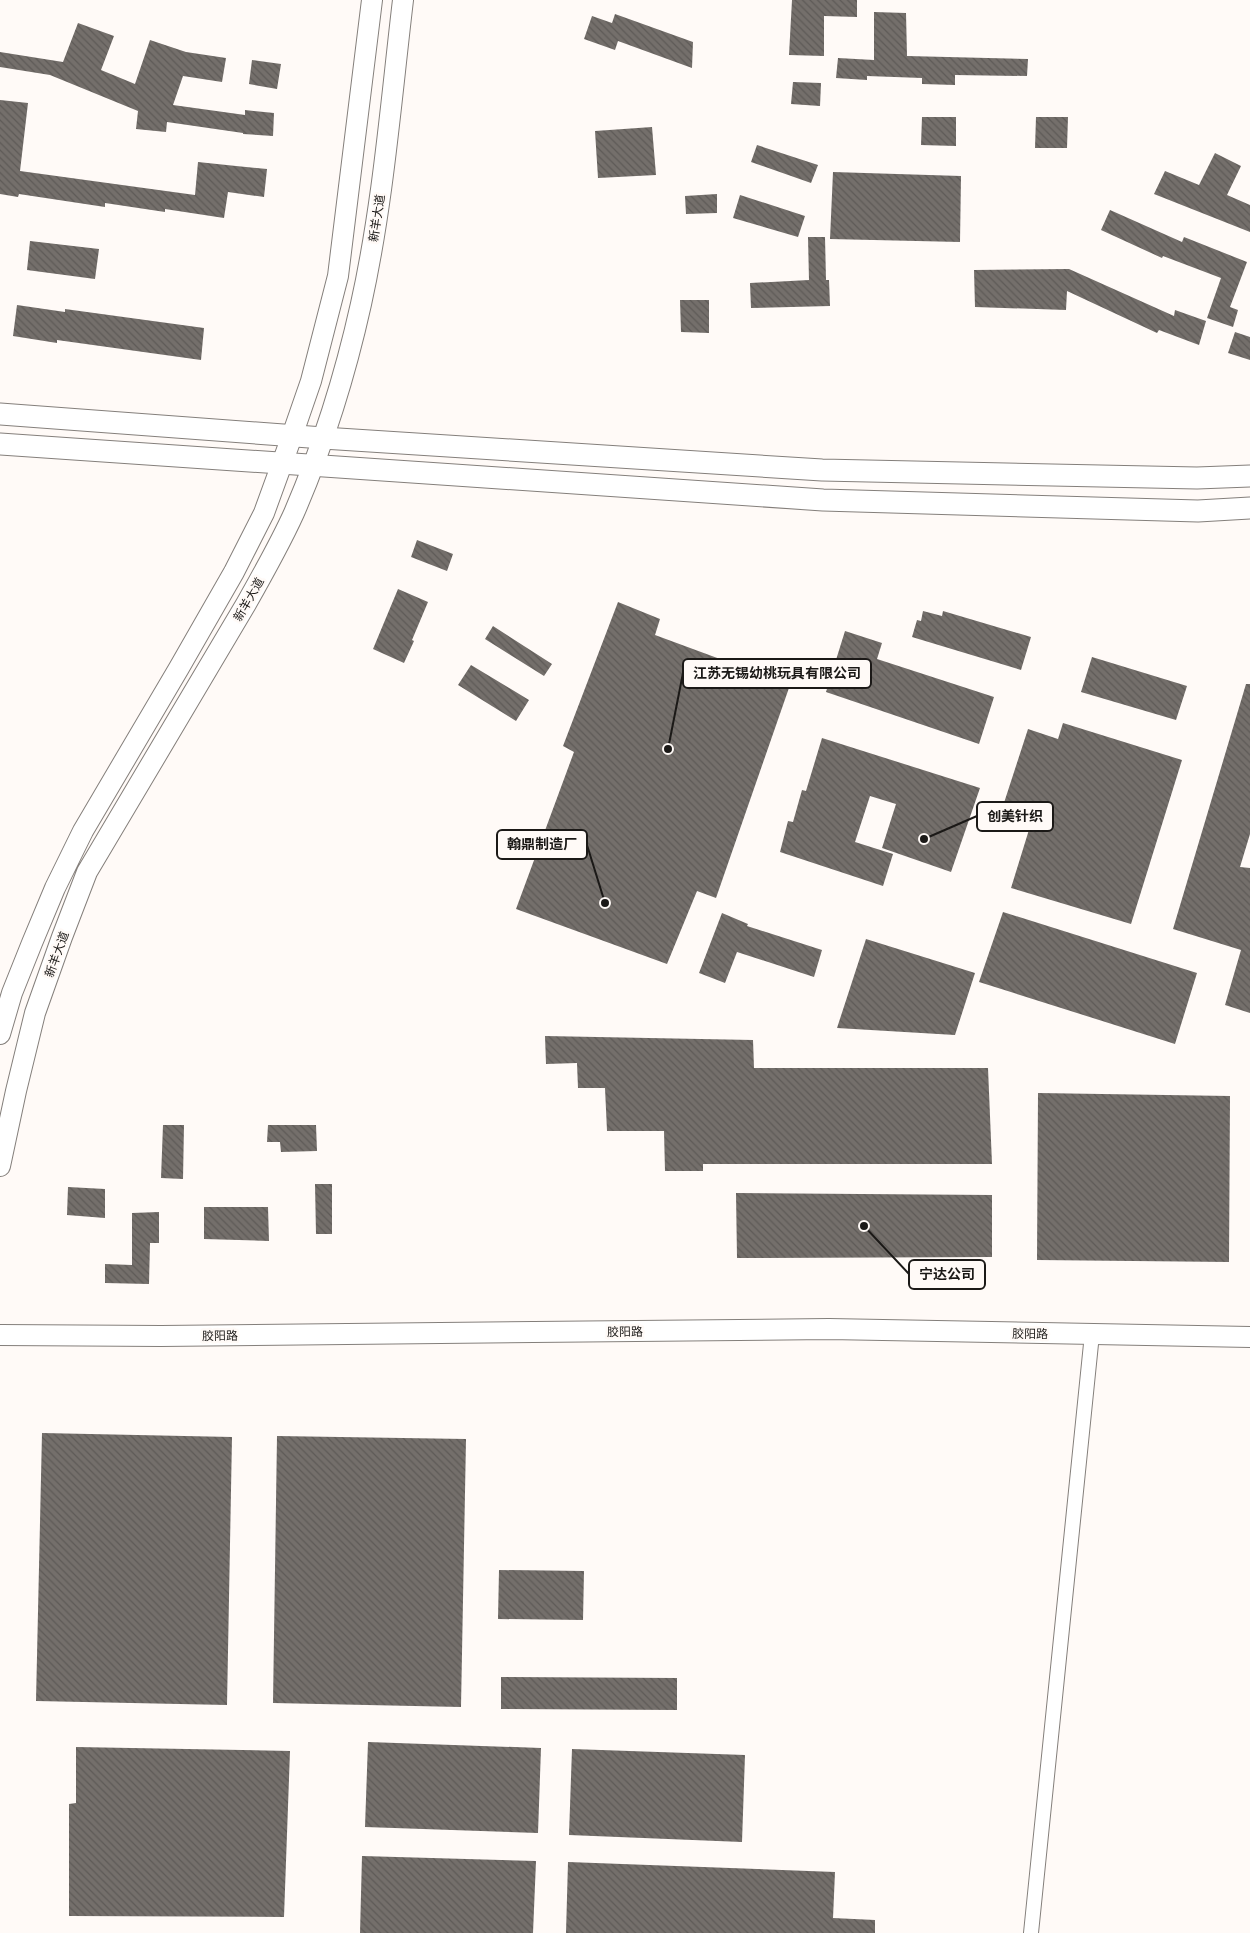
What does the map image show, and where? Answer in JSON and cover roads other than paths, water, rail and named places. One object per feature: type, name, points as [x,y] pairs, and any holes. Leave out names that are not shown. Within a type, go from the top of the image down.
[{"type":"main road","name":"新羊大道","points":[[0,1034],[12,993],[55,888],[83,831],[234,572],[264,513],[292,436],[311,381],[338,276],[372,0]]},
{"type":"main road","name":"新羊大道","points":[[0,1166],[35,1013],[87,872],[246,604],[293,514],[323,438],[339,390],[361,303],[377,215],[403,0]]},
{"type":"main road","points":[[0,414],[292,436],[822,470],[1197,478],[1250,476]]},
{"type":"main road","points":[[0,444],[823,500],[1198,511],[1250,508]]},
{"type":"main road","name":"胶阳路","points":[[0,1335],[161,1336],[829,1329],[1250,1337]]},
{"type":"street","points":[[1032,1933],[1092,1334]]},
{"type":"place","name":"江苏无锡幼桃玩具有限公司","points":[[668,749]]},
{"type":"place","name":"创美针织","points":[[924,839]]},
{"type":"place","name":"翰鼎制造厂","points":[[605,903]]},
{"type":"place","name":"宁达公司","points":[[864,1226]]}]
